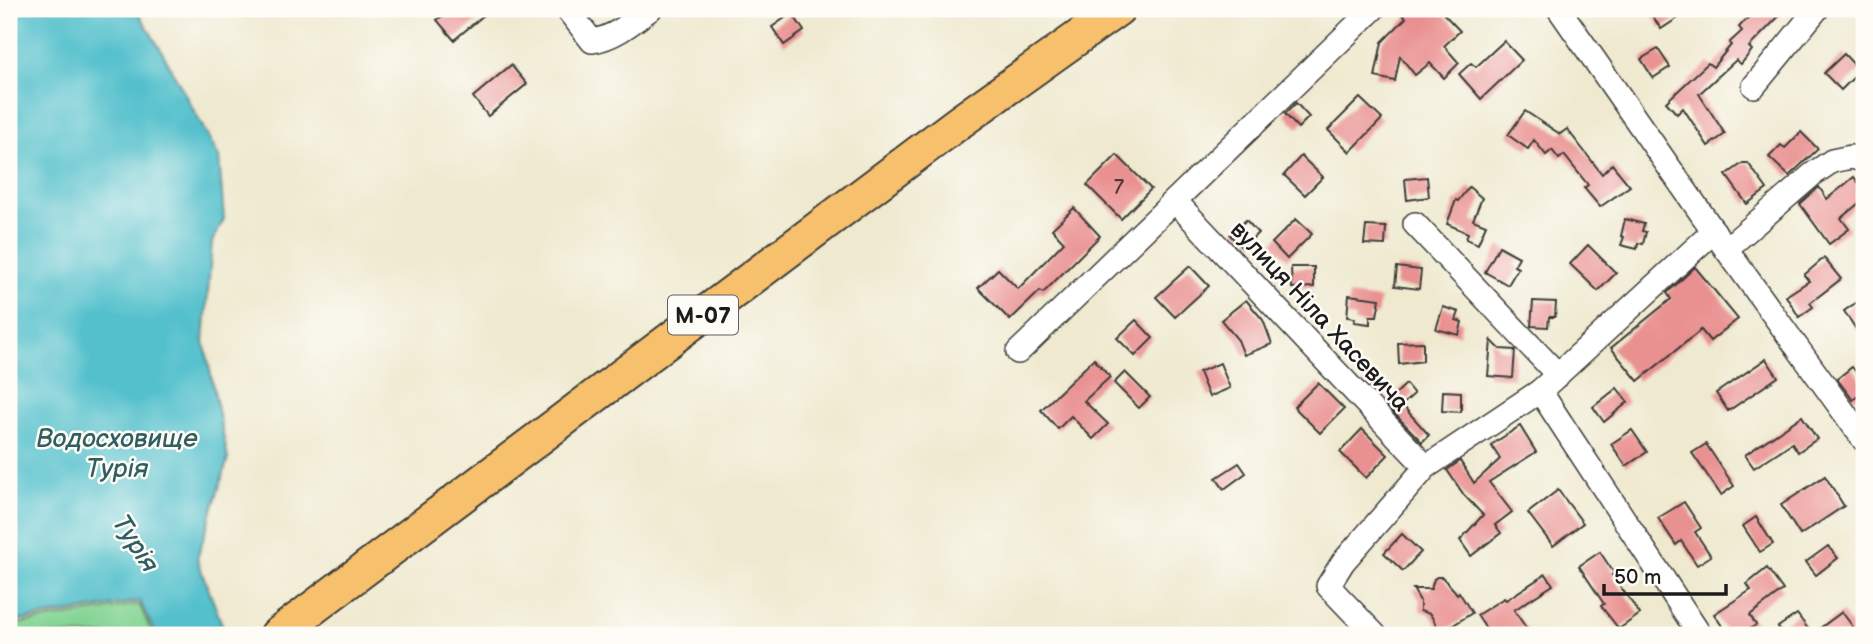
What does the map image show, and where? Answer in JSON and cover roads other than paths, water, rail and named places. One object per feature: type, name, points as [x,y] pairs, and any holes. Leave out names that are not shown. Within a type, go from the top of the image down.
[{"type":"highway","name":"М-07","points":[[284,630],[947,131],[1118,9]]},
{"type":"street","points":[[567,9],[592,41],[602,40],[650,9]]},
{"type":"street","points":[[1018,352],[1374,9]]},
{"type":"street","points":[[1754,86],[1817,9]]},
{"type":"street","points":[[1572,15],[1713,231],[1864,440]]},
{"type":"street","points":[[1375,635],[1328,586],[1343,562],[1426,467],[1540,391],[1713,231],[1832,161],[1851,157],[1864,160]]},
{"type":"street","name":"вулиця Ніла Хасевича","points":[[1175,201],[1426,467]]},
{"type":"street","points":[[1415,224],[1558,374]]},
{"type":"street","points":[[1540,391],[1700,635]]},
{"type":"water","name":"Водосховище Турія","points":[[9,9],[136,9],[219,157],[224,219],[212,242],[204,341],[228,459],[197,559],[226,635],[156,635],[140,601],[9,622]]},
{"type":"water label","name":"Турія","points":[[136,543]]}]
